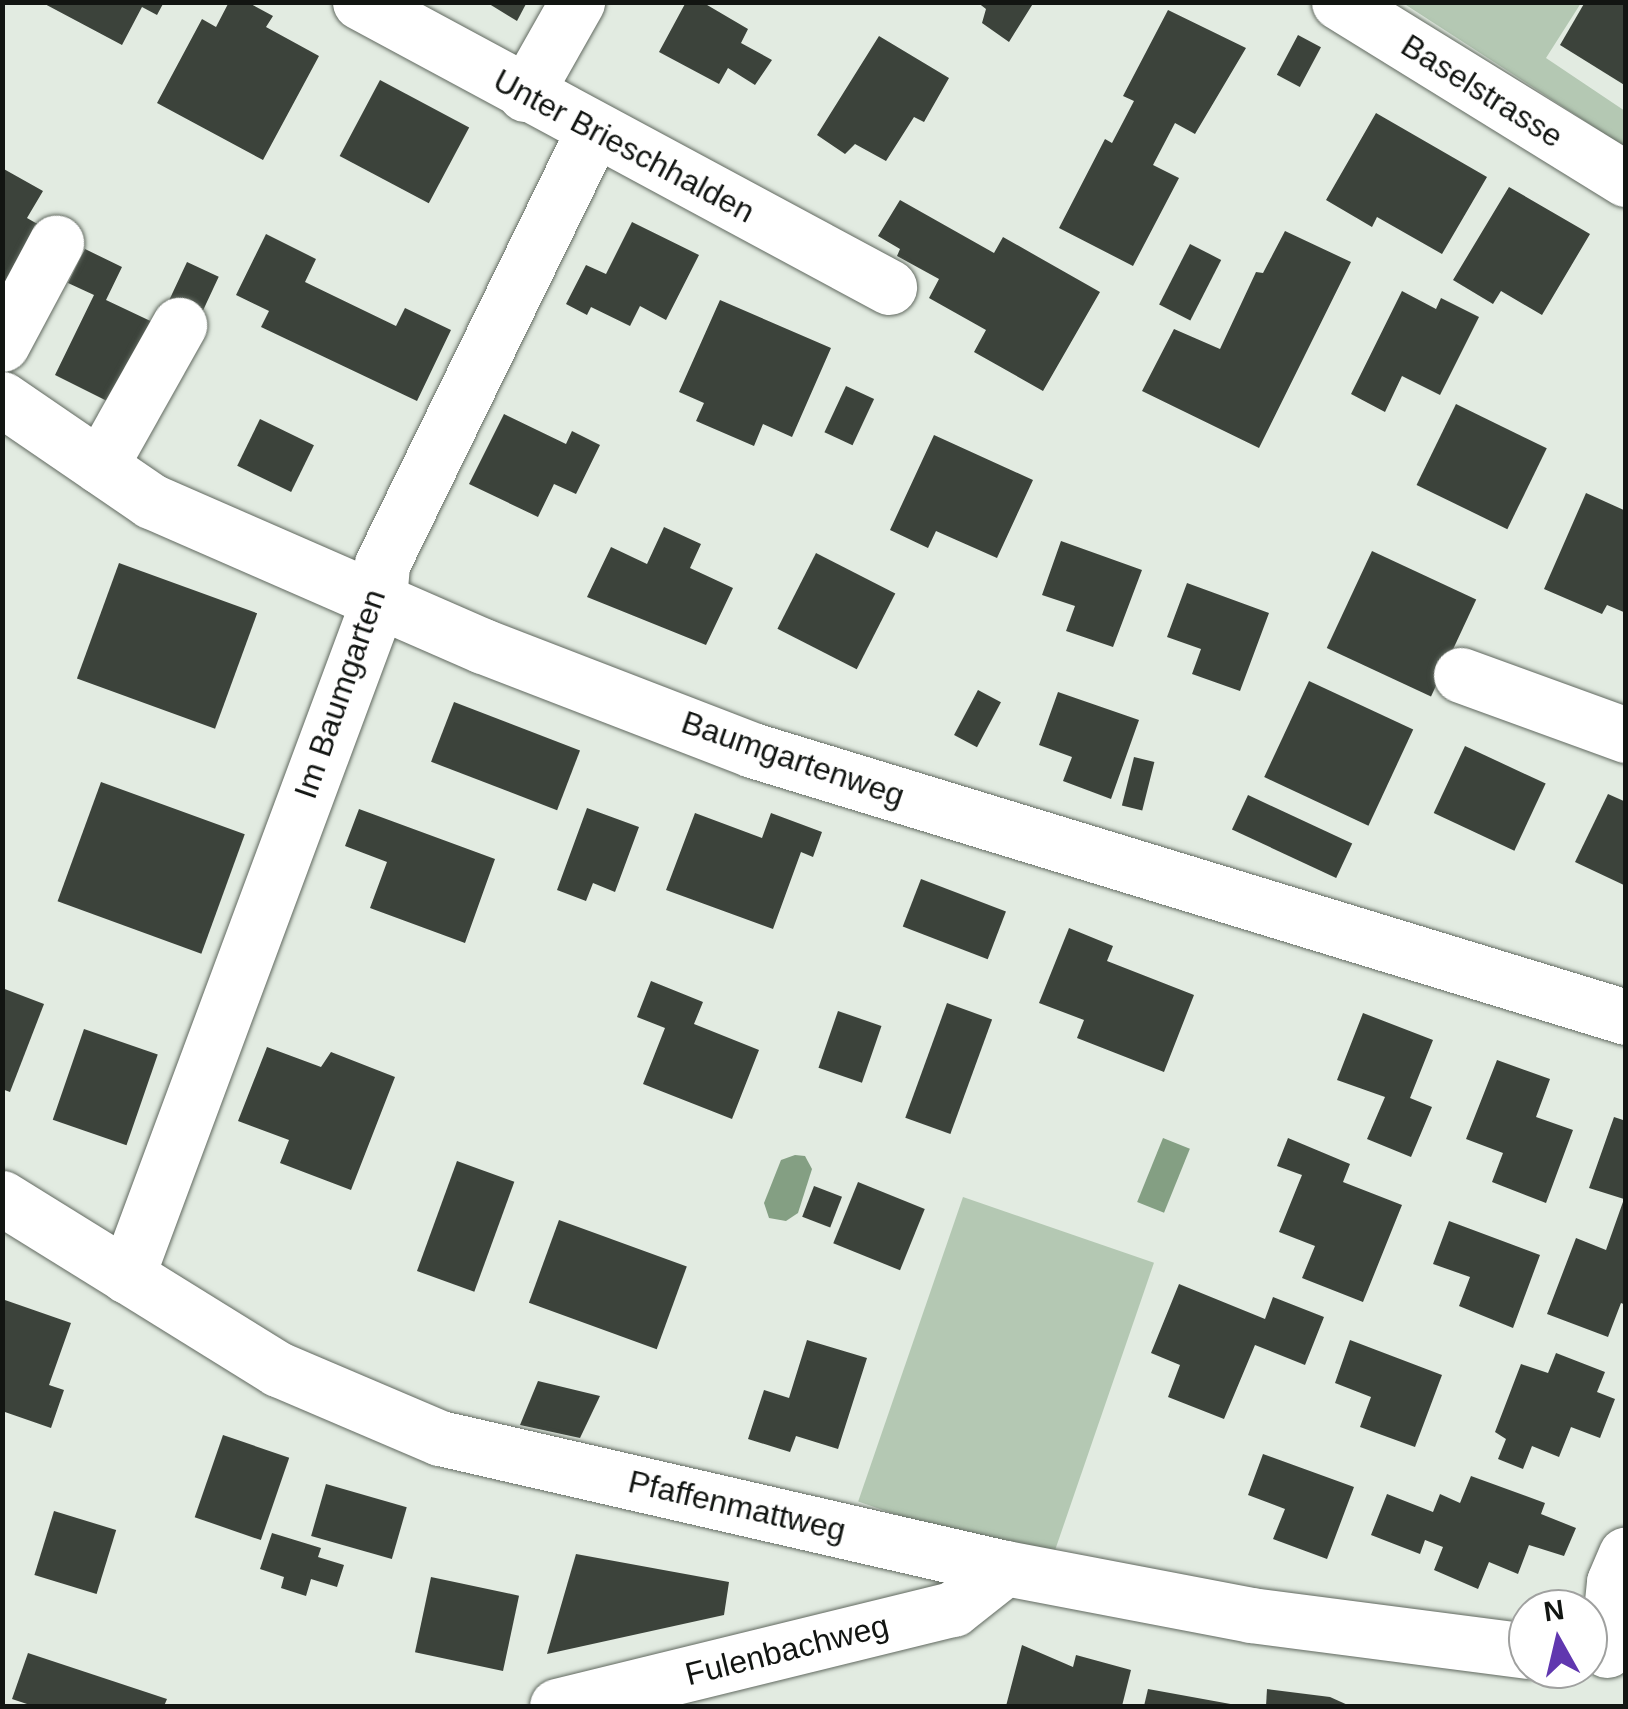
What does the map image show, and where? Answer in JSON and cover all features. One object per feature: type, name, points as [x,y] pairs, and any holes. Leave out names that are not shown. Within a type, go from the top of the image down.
[{"type":"street","name":"Unter Brieschhalden","points":[[360,2],[889,288]]},
{"type":"street","points":[[524,94],[578,2]]},
{"type":"street","name":"Baselstrasse","points":[[1339,2],[1626,178]]},
{"type":"street","name":"Im Baumgarten","points":[[127,1276],[379,600],[382,564],[594,130]]},
{"type":"street","points":[[2,344],[56,243]]},
{"type":"street","points":[[100,466],[179,324]]},
{"type":"street","name":"Baumgartenweg","points":[[2,399],[151,501],[379,600],[752,750],[1626,1018]]},
{"type":"street","points":[[1461,675],[1626,735]]},
{"type":"street","name":"Pfaffenmattweg","points":[[2,1198],[278,1369],[440,1438],[1005,1568],[1251,1616],[1508,1648]]},
{"type":"street","points":[[1608,1640],[1614,1582],[1626,1554]]},
{"type":"street","name":"Fulenbachweg","points":[[556,1706],[953,1609],[1005,1568]]},
{"type":"shaded area","points":[[1403,3],[1581,3],[1546,58],[1625,111],[1625,147]]},
{"type":"shaded area","points":[[1163,1138],[1190,1149],[1164,1213],[1137,1202]]},
{"type":"shaded area","points":[[805,1156],[812,1169],[798,1213],[786,1221],[769,1218],[764,1203],[781,1160]]},
{"type":"shaded area","points":[[963,1197],[1154,1263],[1049,1567],[858,1501]]},
{"type":"building","points":[[41,2],[164,2],[157,15],[142,7],[122,45]]},
{"type":"building","points":[[229,2],[247,2],[273,16],[266,27],[319,56],[263,160],[157,103],[202,19],[216,27]]},
{"type":"building","points":[[486,2],[527,2],[517,21]]},
{"type":"building","points":[[686,2],[702,2],[748,29],[741,43],[772,60],[755,85],[728,68],[719,84],[659,52]]},
{"type":"building","points":[[977,2],[1034,2],[1009,42],[982,23],[986,9]]},
{"type":"building","points":[[1585,2],[1626,2],[1626,86],[1560,45]]},
{"type":"building","points":[[1168,10],[1246,48],[1195,134],[1175,123],[1153,165],[1179,178],[1133,266],[1059,228],[1105,139],[1112,143],[1134,101],[1123,96]]},
{"type":"building","points":[[1298,35],[1321,47],[1300,87],[1277,75]]},
{"type":"building","points":[[879,36],[949,78],[924,122],[914,117],[886,161],[855,144],[845,154],[817,135]]},
{"type":"building","points":[[380,80],[469,127],[429,203],[340,156]]},
{"type":"building","points":[[1376,113],[1487,177],[1442,254],[1377,217],[1372,227],[1326,200]]},
{"type":"building","points":[[2,168],[43,191],[27,218],[41,226],[8,283],[2,280]]},
{"type":"building","points":[[1509,187],[1590,234],[1542,315],[1501,291],[1493,304],[1453,280]]},
{"type":"building","points":[[900,200],[994,253],[1003,237],[1100,292],[1043,391],[974,352],[986,330],[929,298],[939,279],[897,256],[900,249],[878,236]]},
{"type":"building","points":[[632,222],[699,255],[666,320],[640,306],[630,326],[591,307],[587,315],[566,304],[586,265],[606,274]]},
{"type":"building","points":[[1285,231],[1351,262],[1259,448],[1142,391],[1174,329],[1220,349],[1256,272],[1263,273]]},
{"type":"building","points":[[266,234],[316,259],[305,282],[396,326],[405,308],[451,330],[417,401],[261,327],[269,311],[236,295]]},
{"type":"building","points":[[1190,244],[1221,260],[1190,320],[1159,305]]},
{"type":"building","points":[[85,249],[122,267],[106,300],[161,326],[121,408],[55,375],[94,295],[68,283]]},
{"type":"building","points":[[187,262],[219,277],[196,325],[165,310]]},
{"type":"building","points":[[1402,291],[1436,309],[1441,298],[1479,317],[1440,395],[1402,376],[1385,412],[1351,394]]},
{"type":"building","points":[[720,300],[831,348],[792,437],[763,424],[754,446],[696,421],[704,403],[679,392]]},
{"type":"building","points":[[846,386],[874,399],[853,445],[824,432]]},
{"type":"building","points":[[1456,404],[1547,448],[1507,529],[1417,485]]},
{"type":"building","points":[[504,414],[566,444],[572,431],[600,445],[576,494],[554,484],[538,517],[469,484]]},
{"type":"building","points":[[260,419],[314,445],[291,492],[237,466]]},
{"type":"building","points":[[934,435],[1033,480],[997,558],[936,531],[928,548],[890,530]]},
{"type":"building","points":[[1586,493],[1626,511],[1626,613],[1607,605],[1602,614],[1544,589]]},
{"type":"building","points":[[664,527],[701,544],[690,568],[733,588],[706,645],[587,597],[611,547],[647,564]]},
{"type":"building","points":[[1061,541],[1142,570],[1113,647],[1066,631],[1075,606],[1042,595]]},
{"type":"building","points":[[1372,551],[1476,600],[1431,697],[1327,648]]},
{"type":"building","points":[[816,553],[895,593],[857,669],[777,629]]},
{"type":"building","points":[[119,563],[257,613],[215,729],[77,679]]},
{"type":"building","points":[[1187,583],[1269,613],[1240,691],[1192,674],[1201,649],[1167,637]]},
{"type":"building","points":[[1309,681],[1413,730],[1368,826],[1264,777]]},
{"type":"building","points":[[978,690],[1001,702],[977,747],[954,735]]},
{"type":"building","points":[[1058,692],[1139,720],[1111,799],[1063,781],[1072,757],[1039,745]]},
{"type":"building","points":[[454,702],[580,750],[557,810],[431,762]]},
{"type":"building","points":[[1465,746],[1546,784],[1514,851],[1434,813]]},
{"type":"building","points":[[1134,757],[1154,762],[1142,811],[1122,806]]},
{"type":"building","points":[[101,782],[245,834],[201,954],[58,901]]},
{"type":"building","points":[[1608,794],[1626,802],[1626,886],[1575,862]]},
{"type":"building","points":[[1248,795],[1352,844],[1336,878],[1232,829]]},
{"type":"building","points":[[587,808],[639,827],[615,892],[593,883],[586,901],[557,890]]},
{"type":"building","points":[[359,809],[495,859],[465,943],[370,908],[387,862],[345,846]]},
{"type":"building","points":[[695,813],[762,838],[771,813],[822,832],[813,857],[801,852],[773,929],[666,890]]},
{"type":"building","points":[[921,879],[1006,912],[988,959],[903,927]]},
{"type":"building","points":[[1069,928],[1113,946],[1107,961],[1194,995],[1164,1072],[1077,1038],[1084,1020],[1039,1003]]},
{"type":"building","points":[[651,981],[703,1002],[694,1024],[759,1050],[732,1119],[643,1084],[665,1028],[637,1017]]},
{"type":"building","points":[[2,988],[44,1004],[10,1092],[2,1089]]},
{"type":"building","points":[[947,1003],[992,1019],[950,1134],[905,1118]]},
{"type":"building","points":[[838,1011],[881,1026],[862,1083],[818,1068]]},
{"type":"building","points":[[1363,1013],[1433,1040],[1410,1098],[1432,1107],[1411,1157],[1367,1139],[1385,1097],[1337,1080]]},
{"type":"building","points":[[84,1029],[158,1054],[126,1145],[53,1120]]},
{"type":"building","points":[[267,1047],[321,1067],[331,1052],[395,1077],[351,1190],[280,1163],[289,1140],[238,1121]]},
{"type":"building","points":[[1497,1060],[1550,1079],[1536,1117],[1573,1130],[1546,1203],[1492,1182],[1503,1153],[1466,1139]]},
{"type":"building","points":[[1614,1117],[1626,1121],[1626,1305],[1621,1303],[1608,1337],[1547,1314],[1576,1238],[1606,1250],[1624,1199],[1589,1188]]},
{"type":"building","points":[[1288,1138],[1350,1164],[1343,1182],[1402,1205],[1363,1302],[1302,1278],[1315,1246],[1279,1232],[1302,1175],[1277,1166]]},
{"type":"building","points":[[457,1161],[514,1182],[474,1292],[417,1271]]},
{"type":"building","points":[[858,1182],[925,1209],[900,1270],[833,1243]]},
{"type":"building","points":[[814,1186],[842,1197],[830,1228],[802,1217]]},
{"type":"building","points":[[559,1220],[687,1267],[657,1349],[529,1303]]},
{"type":"building","points":[[1449,1221],[1540,1255],[1513,1328],[1459,1306],[1470,1277],[1433,1264]]},
{"type":"building","points":[[1179,1284],[1265,1319],[1273,1297],[1324,1317],[1305,1365],[1255,1345],[1224,1419],[1168,1397],[1180,1365],[1151,1353]]},
{"type":"building","points":[[2,1299],[71,1323],[49,1385],[64,1390],[51,1428],[2,1411]]},
{"type":"building","points":[[807,1340],[867,1358],[838,1449],[796,1436],[790,1452],[748,1439],[764,1390],[789,1398]]},
{"type":"building","points":[[1350,1340],[1442,1375],[1415,1447],[1360,1427],[1371,1397],[1335,1383]]},
{"type":"building","points":[[1556,1353],[1605,1372],[1597,1392],[1615,1399],[1600,1438],[1571,1427],[1559,1457],[1532,1446],[1523,1469],[1498,1459],[1506,1439],[1495,1432],[1521,1364],[1548,1373]]},
{"type":"building","points":[[538,1381],[600,1396],[580,1438],[520,1425]]},
{"type":"building","points":[[223,1435],[289,1458],[261,1540],[195,1517]]},
{"type":"building","points":[[1263,1454],[1354,1487],[1327,1559],[1273,1539],[1285,1509],[1248,1495]]},
{"type":"building","points":[[1471,1476],[1545,1503],[1541,1514],[1576,1528],[1564,1556],[1529,1545],[1518,1574],[1489,1562],[1478,1589],[1434,1570],[1443,1547],[1425,1540],[1420,1554],[1371,1535],[1387,1494],[1433,1512],[1440,1494],[1460,1503]]},
{"type":"building","points":[[326,1484],[407,1507],[392,1559],[311,1536]]},
{"type":"building","points":[[54,1511],[116,1530],[97,1594],[34,1575]]},
{"type":"building","points":[[272,1533],[321,1548],[318,1557],[344,1565],[337,1587],[311,1579],[306,1596],[281,1588],[284,1577],[260,1569]]},
{"type":"building","points":[[576,1554],[729,1582],[724,1615],[547,1654]]},
{"type":"building","points":[[431,1577],[519,1596],[503,1671],[415,1652]]},
{"type":"building","points":[[1022,1645],[1073,1667],[1076,1655],[1131,1670],[1122,1706],[1006,1706]]},
{"type":"building","points":[[28,1653],[167,1699],[164,1706],[33,1706],[12,1699]]},
{"type":"building","points":[[1148,1689],[1236,1705],[1236,1706],[1144,1706]]},
{"type":"building","points":[[1267,1689],[1330,1697],[1350,1706],[1266,1706]]}]
